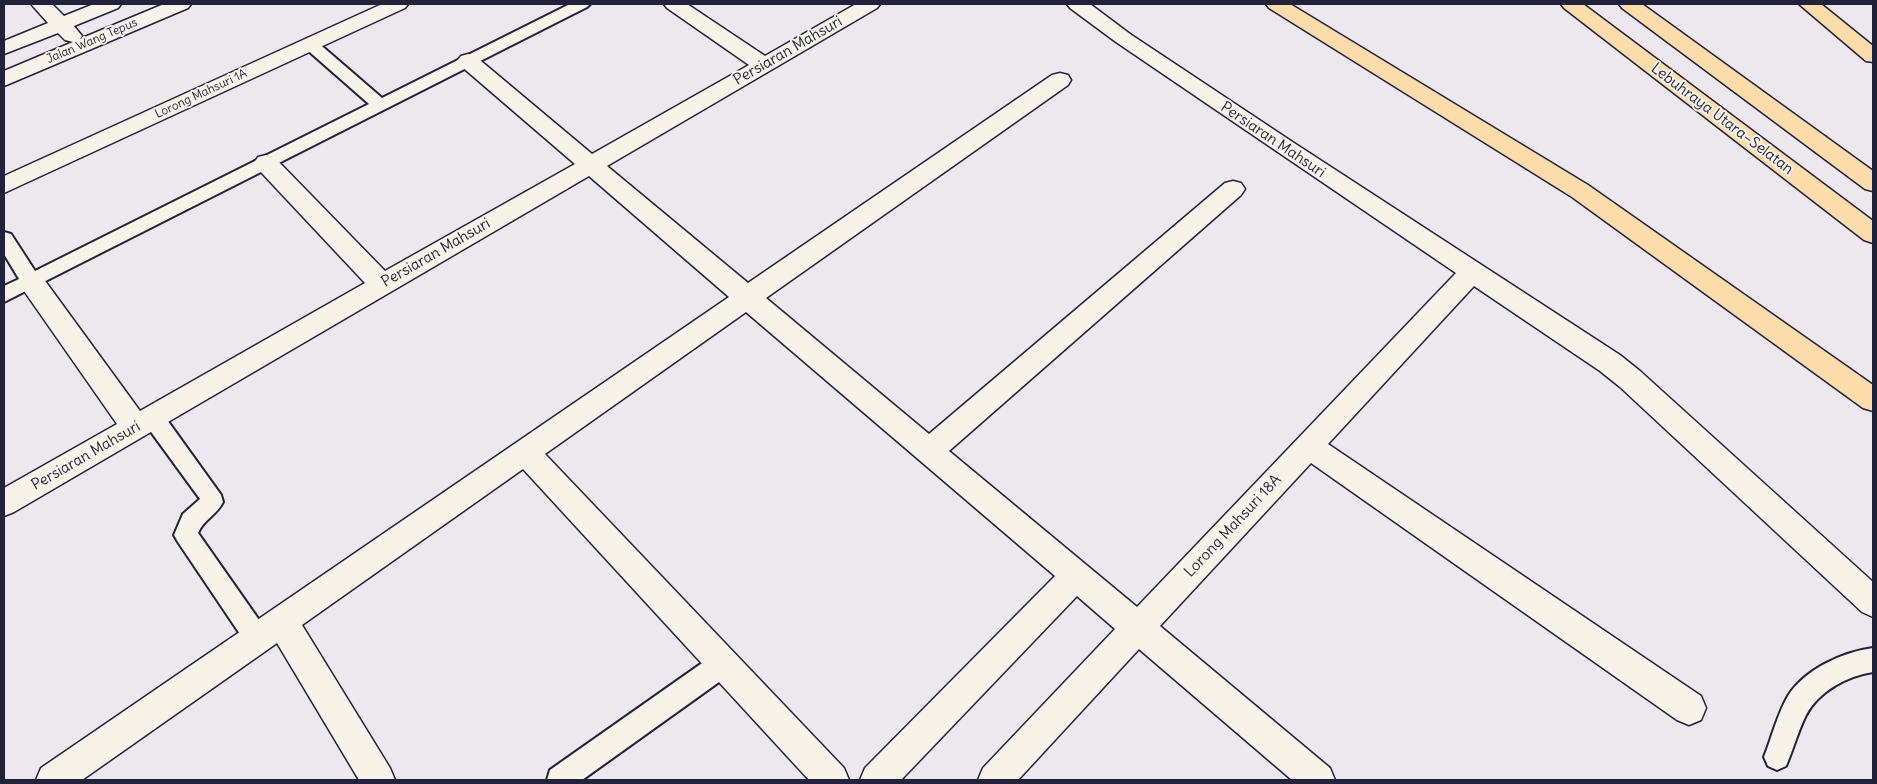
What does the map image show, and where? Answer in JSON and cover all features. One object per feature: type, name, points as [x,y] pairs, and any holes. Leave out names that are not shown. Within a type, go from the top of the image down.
[{"type":"highway","points":[[1276,4],[1580,190],[1873,400]]},
{"type":"highway","name":"Lebuhraya Utara–Selatan","points":[[1571,4],[1873,234]]},
{"type":"highway","points":[[1629,4],[1873,183]]},
{"type":"highway","points":[[1809,4],[1873,56]]},
{"type":"street","points":[[42,4],[81,46]]},
{"type":"street","name":"Jalan Wang Tepus","points":[[12,44],[111,4]]},
{"type":"street","name":"Jalan Wang Tepus","points":[[4,79],[181,4]]},
{"type":"street","name":"Lorong Mahsuri 1A","points":[[4,186],[398,4]]},
{"type":"street","points":[[674,4],[764,65]]},
{"type":"street","name":"Persiaran Mahsuri","points":[[4,504],[382,284],[870,4]]},
{"type":"street","name":"Persiaran Mahsuri","points":[[1077,4],[1123,38],[1630,379],[1873,602]]},
{"type":"street","points":[[4,24],[12,44],[40,63]]},
{"type":"street","points":[[468,61],[1318,780]]},
{"type":"street","points":[[53,780],[1060,80]]},
{"type":"street","points":[[266,163],[382,284]]},
{"type":"street","points":[[929,450],[1233,189]]},
{"type":"street","name":"Lorong Mahsuri 18A","points":[[995,780],[1471,273]]},
{"type":"street","points":[[31,281],[145,423]]},
{"type":"street","points":[[1308,446],[1689,708]]},
{"type":"street","points":[[525,452],[832,780]]},
{"type":"street","points":[[877,780],[1076,576]]},
{"type":"street","points":[[270,630],[378,780]]},
{"type":"lane","points":[[4,294],[582,4]]},
{"type":"lane","points":[[310,44],[380,105]]},
{"type":"lane","points":[[4,239],[31,281]]},
{"type":"lane","points":[[145,423],[210,495],[212,502],[191,522],[186,535],[270,630]]},
{"type":"lane","points":[[1777,758],[1800,701],[1821,681],[1861,661],[1873,660]]},
{"type":"lane","points":[[560,780],[724,663]]}]
